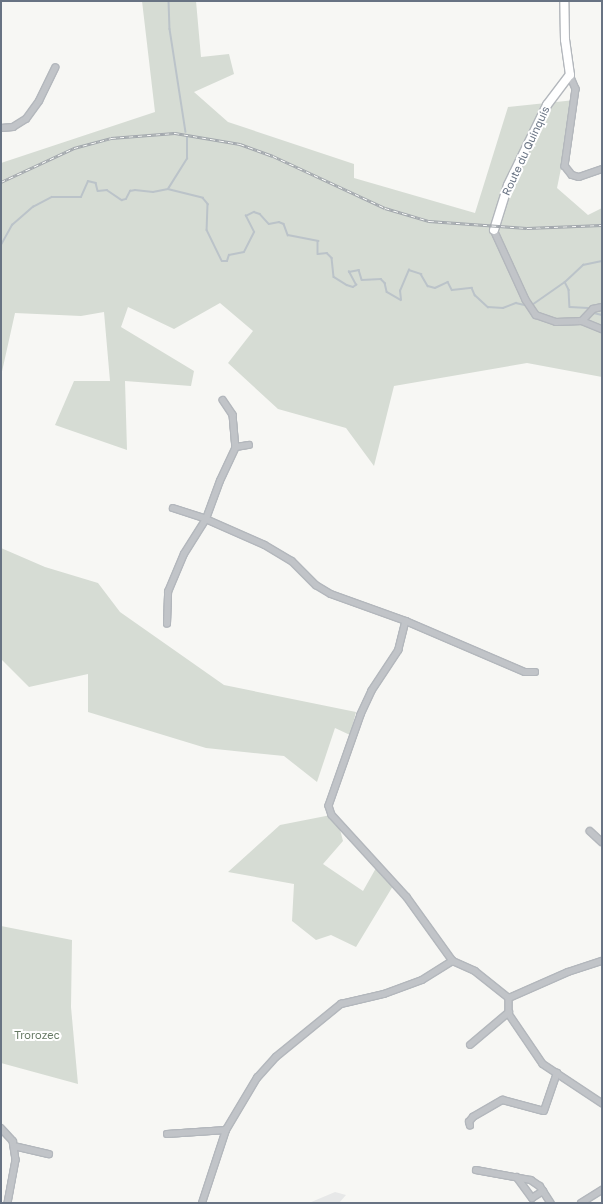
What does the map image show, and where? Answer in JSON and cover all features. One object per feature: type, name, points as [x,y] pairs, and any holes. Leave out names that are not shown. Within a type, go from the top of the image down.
[{"type":"street","points":[[564,1],[565,40],[570,75],[576,89],[565,166],[572,175],[579,177],[602,169]]},
{"type":"street","points":[[1,128],[13,127],[26,119],[39,101],[55,68]]},
{"type":"street","name":"Route du Quinquis","points":[[570,75],[547,105],[508,185],[494,230],[531,309],[542,318],[556,322],[582,321]]},
{"type":"street","points":[[602,307],[593,309],[582,321],[602,329]]},
{"type":"street","points":[[167,624],[168,592],[184,554],[206,519],[236,447],[233,415],[224,400]]},
{"type":"street","points":[[236,447],[249,445]]},
{"type":"street","points":[[173,508],[206,519],[287,558],[331,594],[406,621],[525,672],[535,672]]},
{"type":"street","points":[[406,621],[399,650],[372,691],[360,715],[329,806],[332,815],[407,897],[453,961],[475,971],[509,998]]},
{"type":"street","points":[[590,830],[602,842]]},
{"type":"street","points":[[202,1203],[226,1130],[241,1102],[265,1068],[326,1014],[355,999],[384,994],[422,980],[453,961]]},
{"type":"street","points":[[509,998],[568,972],[602,961]]},
{"type":"street","points":[[509,998],[509,1012],[534,1052],[544,1064],[602,1103]]},
{"type":"street","points":[[470,1045],[509,1012]]},
{"type":"street","points":[[470,1126],[469,1122],[473,1118],[503,1100],[544,1110],[557,1073]]},
{"type":"street","points":[[1,1128],[13,1141],[16,1160],[8,1203]]},
{"type":"street","points":[[167,1134],[226,1130]]},
{"type":"street","points":[[14,1146],[49,1154]]},
{"type":"street","points":[[476,1170],[531,1180],[544,1191],[551,1203]]},
{"type":"street","points":[[517,1177],[532,1198],[544,1191]]},
{"type":"street","points":[[581,1203],[602,1190]]},
{"type":"shaded area","points":[[335,1192],[346,1195],[339,1203],[309,1203]]},
{"type":"green space","points":[[142,1],[196,1],[201,57],[229,54],[234,74],[194,92],[228,122],[354,164],[354,178],[475,213],[508,107],[575,100],[557,188],[588,215],[602,208],[602,377],[527,363],[394,386],[374,466],[346,428],[278,409],[228,363],[253,331],[220,303],[174,329],[128,307],[121,327],[194,371],[191,386],[125,381],[127,450],[55,425],[74,381],[110,381],[104,312],[81,316],[15,313],[1,376],[1,163],[155,112]]},
{"type":"green space","points":[[1,548],[45,567],[98,583],[120,612],[224,685],[356,712],[350,735],[335,728],[317,782],[284,756],[206,748],[88,712],[88,674],[29,687],[1,659]]},
{"type":"green space","points":[[336,814],[343,841],[323,864],[363,891],[376,868],[396,881],[356,947],[331,935],[316,940],[292,921],[294,884],[228,872],[280,825]]},
{"type":"green space","name":"Trorozec","points":[[1,926],[72,940],[71,1007],[78,1084],[1,1063]]},
{"type":"waterway","points":[[169,1],[170,29],[186,132]]},
{"type":"waterway","points":[[168,189],[187,159],[187,137]]},
{"type":"waterway","points":[[1,245],[12,225],[33,207],[52,197],[81,197],[88,181],[96,183],[98,191],[107,190],[122,200],[126,199],[130,191],[135,190],[153,192],[168,189],[203,198],[208,204],[207,230],[222,261],[227,261],[229,255],[244,252],[254,232],[246,216],[254,212],[260,214],[269,224],[279,222],[284,224],[288,235],[318,241],[318,254],[327,253],[332,258],[334,277],[347,285],[353,287],[356,285],[349,272],[359,270],[362,280],[381,279],[385,283],[387,292],[401,300],[400,291],[409,270],[421,274],[428,286],[435,288],[448,282],[452,290],[472,288],[475,295],[488,307],[503,308],[516,303],[529,306]]},
{"type":"waterway","points":[[532,305],[565,282],[583,265],[602,261]]},
{"type":"waterway","points":[[565,282],[569,290],[570,307],[588,308]]},
{"type":"waterway","points":[[594,313],[602,315]]},
{"type":"railway","points":[[1,182],[74,148],[111,138],[175,133],[240,144],[273,156],[385,208],[429,221],[527,228],[602,225]]}]
